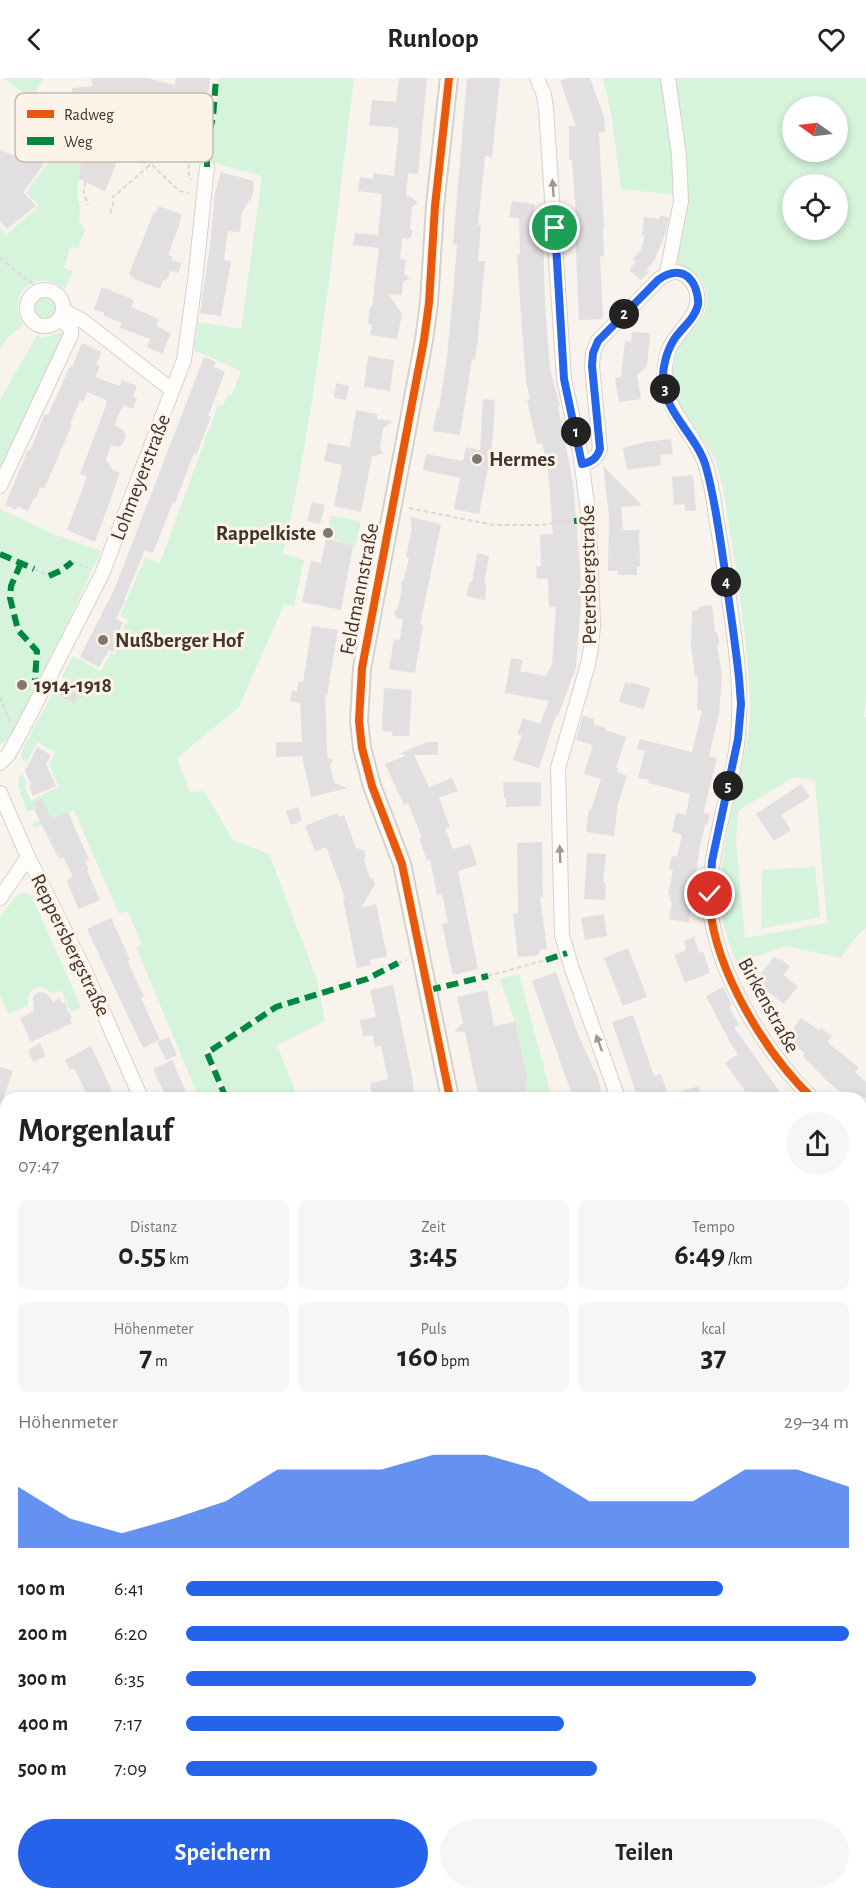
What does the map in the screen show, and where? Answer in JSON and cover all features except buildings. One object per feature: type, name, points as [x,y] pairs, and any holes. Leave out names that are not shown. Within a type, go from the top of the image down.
[{"type":"street","name":"Feldmannstraße","points":[[449,78],[435,206],[429,303],[363,668],[360,704],[362,748],[372,786],[402,864],[449,1092]]},
{"type":"street","name":"Petersbergstraße","points":[[537,78],[544,95],[549,130],[564,379],[582,464],[588,520],[593,625],[586,672],[558,768],[562,935],[616,1092]]},
{"type":"street","points":[[582,464],[591,463],[600,449],[592,366],[596,347],[604,335],[658,280],[672,272],[681,201],[679,155],[668,78]]},
{"type":"street","name":"Lohmeyerstraße","points":[[0,762],[8,755],[22,730],[102,574],[184,360],[195,281],[203,162]]},
{"type":"street","name":"Birkenstraße","points":[[672,272],[686,275],[692,282],[698,297],[698,307],[668,351],[663,381],[670,406],[705,463],[713,494],[741,704],[738,739],[712,861],[710,894],[713,927],[726,966],[750,1016],[770,1050],[787,1073],[806,1092]]},
{"type":"street","points":[[0,486],[71,329],[62,314],[62,301],[57,295],[50,291],[39,291],[34,293],[28,301],[28,315],[36,324],[45,326],[54,323],[62,314]]},
{"type":"street","points":[[62,314],[83,321],[172,390]]},
{"type":"street","name":"Reppersbergstraße","points":[[0,793],[28,858],[85,971],[138,1092]]},
{"type":"street","points":[[0,898],[28,858]]},
{"type":"path","points":[[143,162],[151,165],[179,191],[200,195]]},
{"type":"path","points":[[110,213],[114,197],[153,162]]},
{"type":"path","points":[[188,162],[189,177],[200,195]]},
{"type":"path","points":[[85,182],[84,192],[88,205]]},
{"type":"path","points":[[0,258],[39,291]]},
{"type":"path","points":[[394,504],[494,525],[537,525],[574,521]]},
{"type":"path","points":[[72,562],[93,570]]},
{"type":"path","points":[[34,569],[49,576]]},
{"type":"path","points":[[0,697],[13,726]]},
{"type":"path","points":[[398,963],[408,960]]},
{"type":"path","points":[[488,976],[546,960]]},
{"type":"green space","points":[[4,78],[43,78],[35,93],[24,93]]},
{"type":"green space","points":[[219,78],[354,78],[316,377],[283,554],[304,560],[294,606],[284,604],[239,707],[177,758],[190,792],[204,791],[233,840],[269,854],[317,980],[325,1021],[277,1045],[296,1092],[226,1092],[210,1053],[255,1023],[253,1019],[204,1052],[221,1092],[196,1092],[136,947],[142,944],[127,911],[119,914],[74,810],[34,828],[32,824],[50,815],[45,804],[27,812],[18,786],[22,773],[31,800],[59,787],[49,765],[55,752],[37,742],[27,762],[22,759],[21,754],[24,746],[53,693],[74,704],[81,691],[67,683],[62,677],[73,656],[101,671],[111,653],[114,655],[121,641],[118,639],[128,620],[120,616],[145,558],[160,563],[218,405],[223,406],[228,394],[232,395],[241,371],[194,350],[198,322],[241,329],[262,176],[211,162],[213,162]]},
{"type":"green space","points":[[603,78],[866,78],[866,698],[864,717],[866,717],[866,928],[854,939],[841,958],[786,946],[736,963],[725,929],[720,902],[721,878],[725,847],[747,743],[750,708],[747,660],[737,578],[720,476],[709,449],[679,403],[673,380],[676,356],[685,339],[702,317],[707,300],[703,283],[698,275],[676,264],[687,196],[621,189],[612,118]],"holes":[[[794,777],[815,780],[827,923],[745,938],[736,841],[738,811]]]},
{"type":"green space","points":[[49,162],[81,164],[77,192],[80,207],[79,220],[85,230],[78,248],[70,247],[64,268],[73,271],[65,289],[44,281],[34,282],[26,287],[18,303],[18,313],[23,325],[7,338],[0,349],[0,228],[6,235],[39,206],[26,192]]},
{"type":"green space","points":[[45,298],[52,301],[55,308],[52,315],[45,318],[38,315],[35,308],[38,301]]},
{"type":"green space","points":[[61,332],[64,334],[0,472],[0,400],[37,335],[42,338]]},
{"type":"green space","points":[[0,509],[51,533],[101,551],[14,729],[8,739],[0,744]]},
{"type":"green space","points":[[331,515],[361,522],[355,547],[340,543],[334,537],[327,535]]},
{"type":"green space","points":[[815,867],[820,917],[761,929],[762,870]]},
{"type":"green space","points":[[27,893],[32,897],[81,1007],[71,1012],[61,990],[52,994],[44,988],[35,989],[29,995],[28,1005],[9,1014],[0,996],[0,917],[16,896]]},
{"type":"green space","points":[[519,974],[550,1092],[527,1092],[525,1081],[528,1080],[515,1022],[500,979]]},
{"type":"marked path","points":[[213,118],[216,78]]},
{"type":"marked path","points":[[207,162],[207,167]]},
{"type":"marked path","points":[[574,521],[589,520]]},
{"type":"marked path","points":[[0,554],[34,569]]},
{"type":"marked path","points":[[49,576],[72,562]]},
{"type":"marked path","points":[[21,563],[11,586],[10,598],[18,630],[37,651],[35,679],[42,691]]},
{"type":"marked path","points":[[546,960],[567,953]]},
{"type":"marked path","points":[[223,1092],[207,1053],[276,1007],[367,979],[398,963]]},
{"type":"marked path","points":[[429,990],[488,976]]},
{"type":"cycle path","points":[[449,78],[424,340],[362,668],[359,721],[362,748],[372,786],[402,864],[449,1092]]},
{"type":"cycle path","points":[[582,464],[594,459],[600,449],[592,366],[593,353],[598,341],[658,280],[673,272],[683,274],[695,287],[697,306],[688,323],[670,346],[665,373],[666,388],[676,413],[698,448],[709,476],[732,616],[739,684],[736,752],[712,867],[710,907],[714,932],[722,958],[746,1010],[778,1059],[806,1092]]},
{"type":"place","name":"Hermes","points":[[477,459]]},
{"type":"place","name":"Rappelkiste","points":[[328,533]]},
{"type":"place","name":"Nußberger Hof","points":[[103,640]]},
{"type":"place","name":"1914-1918","points":[[22,685]]},
{"type":"route","points":[[555,228],[564,379],[582,464],[591,463],[600,449],[592,366],[593,353],[598,341],[667,273],[677,271],[686,275],[692,282],[698,297],[698,307],[692,318],[668,351],[663,381],[670,406],[705,463],[713,494],[737,653],[741,704],[738,739],[712,861],[710,894]]}]
